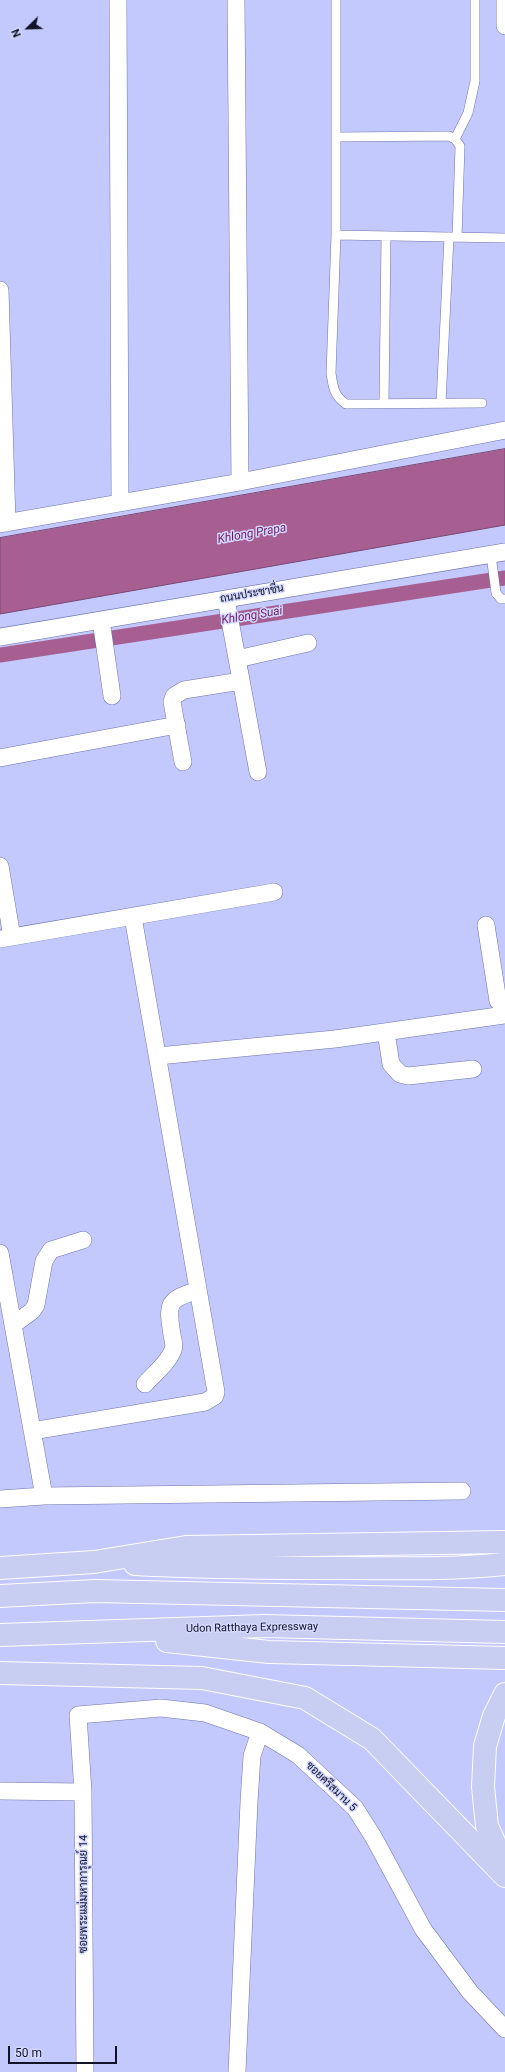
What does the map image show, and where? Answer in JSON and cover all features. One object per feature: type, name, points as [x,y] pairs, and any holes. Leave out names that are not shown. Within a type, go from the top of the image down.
[{"type":"highway","points":[[0,1568],[94,1562],[186,1547],[505,1542]]},
{"type":"highway","points":[[94,1562],[188,1567],[477,1567],[505,1564]]},
{"type":"highway","points":[[0,1596],[95,1591],[505,1600]]},
{"type":"highway","name":"Udon Ratthaya Expressway","points":[[0,1635],[95,1633],[264,1626],[505,1632]]},
{"type":"highway","points":[[95,1633],[269,1652],[505,1658]]},
{"type":"highway","points":[[0,1673],[202,1678],[305,1698],[372,1739],[505,1876]]},
{"type":"highway","points":[[505,1694],[494,1716],[485,1746],[483,1787],[487,1826],[505,1866]]},
{"type":"street","points":[[118,0],[120,502]]},
{"type":"street","points":[[236,0],[240,482]]},
{"type":"street","points":[[505,0],[505,26]]},
{"type":"street","points":[[0,290],[4,523],[240,482],[505,430]]},
{"type":"street","name":"ถนนประชาชื่น","points":[[0,637],[102,632],[229,611],[496,559]]},
{"type":"street","points":[[229,611],[258,772]]},
{"type":"street","points":[[102,632],[112,696]]},
{"type":"street","points":[[237,659],[308,643]]},
{"type":"street","points":[[183,762],[172,702],[177,692],[241,681]]},
{"type":"street","points":[[0,758],[177,725]]},
{"type":"street","points":[[0,866],[6,938],[274,892]]},
{"type":"street","points":[[32,1431],[205,1402],[215,1396],[216,1392],[134,917]]},
{"type":"street","points":[[486,925],[498,1001],[505,1000]]},
{"type":"street","points":[[158,1056],[335,1039],[505,1015]]},
{"type":"street","points":[[386,1032],[391,1064],[400,1074],[408,1076],[474,1069]]},
{"type":"street","points":[[13,1325],[32,1311],[36,1305],[44,1261],[51,1250],[83,1240]]},
{"type":"street","points":[[0,1254],[44,1496]]},
{"type":"street","points":[[145,1384],[169,1358],[173,1349],[169,1317],[170,1304],[175,1298],[198,1290]]},
{"type":"street","points":[[0,1499],[44,1496],[462,1492]]},
{"type":"street","name":"ซอยศรีสมาน 5","points":[[78,1715],[161,1708],[205,1713],[260,1732],[298,1755],[355,1808],[374,1838],[423,1929],[470,1992],[505,2029]]},
{"type":"street","name":"ซอยพระแม่มหาการุณย์ 14","points":[[78,1715],[83,1792],[85,2072]]},
{"type":"street","points":[[237,2072],[252,1756],[260,1732]]},
{"type":"street","points":[[0,1791],[83,1792]]},
{"type":"lane","points":[[336,0],[336,234],[330,373],[333,388],[337,398],[346,404],[482,403]]},
{"type":"lane","points":[[456,140],[468,113],[475,81],[475,0]]},
{"type":"lane","points":[[337,137],[449,136],[456,140],[460,146],[441,403]]},
{"type":"lane","points":[[336,234],[386,237],[505,238]]},
{"type":"lane","points":[[384,403],[386,237]]},
{"type":"lane","points":[[496,559],[494,584],[496,593],[501,599],[505,599]]},
{"type":"water","name":"Khlong Prapa","points":[[505,449],[505,525],[0,614],[0,538]]},
{"type":"waterway","name":"Khlong Suai","points":[[0,655],[505,578]]}]
